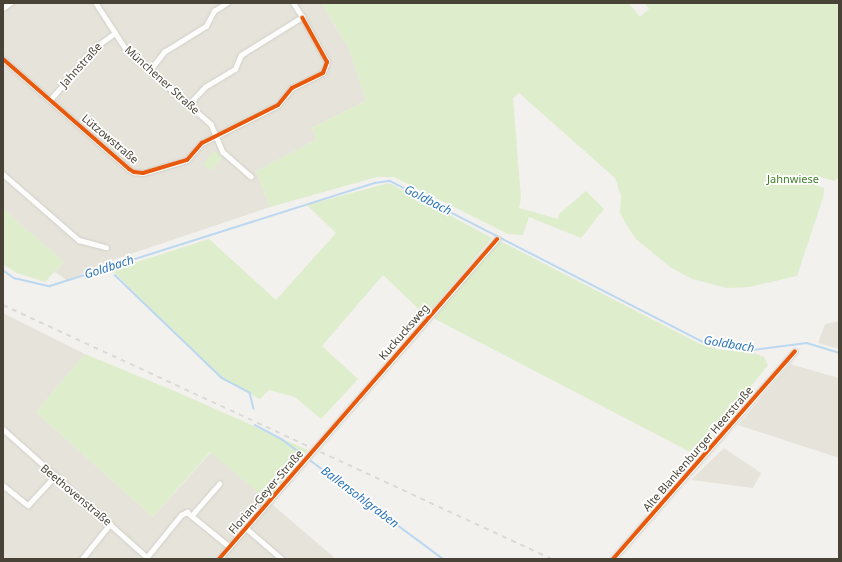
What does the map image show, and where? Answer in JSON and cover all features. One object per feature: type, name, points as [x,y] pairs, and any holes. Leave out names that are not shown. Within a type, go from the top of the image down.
[{"type":"street","name":"Münchener Straße","points":[[96,3],[128,51],[211,124],[224,152],[251,176]]},
{"type":"street","points":[[150,70],[164,52],[206,26],[214,11],[226,3]]},
{"type":"street","points":[[216,137],[278,105],[292,88],[325,70],[327,62],[293,3]]},
{"type":"street","points":[[189,104],[205,87],[235,69],[241,55],[302,17]]},
{"type":"street","name":"Jahnstraße","points":[[50,100],[97,46],[115,33]]},
{"type":"street","name":"Lützowstraße","points":[[3,59],[129,169],[138,173],[187,160],[202,143],[216,137]]},
{"type":"street","points":[[3,174],[79,240],[106,247]]},
{"type":"street","name":"Kuckucksweg","points":[[326,437],[497,239]]},
{"type":"street","name":"Alte Blankenburger Heerstraße","points":[[613,559],[795,351]]},
{"type":"street","name":"Beethovenstraße","points":[[3,429],[148,558]]},
{"type":"street","name":"Florian-Geyer-Straße","points":[[219,559],[326,437]]},
{"type":"street","points":[[3,485],[28,505],[55,476]]},
{"type":"street","points":[[193,514],[218,484]]},
{"type":"street","points":[[148,558],[181,515],[187,512],[193,514],[230,547]]},
{"type":"street","points":[[82,559],[110,524]]},
{"type":"street","points":[[246,528],[282,559]]},
{"type":"shaded area","points":[[3,3],[321,3],[349,49],[366,101],[312,128],[316,140],[256,171],[270,207],[101,264],[68,281],[55,272],[64,262],[3,209]]},
{"type":"shaded area","points":[[3,313],[85,354],[36,412],[153,517],[211,452],[336,559],[3,559]]},
{"type":"shaded area","points":[[839,321],[839,349],[818,343],[825,324]]},
{"type":"shaded area","points":[[790,364],[839,378],[839,458],[738,425]]},
{"type":"shaded area","points":[[724,448],[761,473],[753,488],[691,480]]},
{"type":"green space","name":"Jahnwiese","points":[[321,3],[629,3],[640,17],[649,9],[644,3],[839,3],[839,177],[834,181],[817,176],[814,185],[824,188],[823,198],[797,276],[749,287],[727,288],[692,279],[670,267],[636,239],[629,229],[620,213],[621,196],[615,178],[519,93],[513,98],[521,198],[519,208],[558,219],[559,214],[586,191],[604,209],[581,238],[529,217],[523,235],[508,234],[394,177],[377,177],[270,207],[256,171],[316,140],[312,128],[366,101],[349,49]]},
{"type":"green space","points":[[214,151],[222,158],[211,171],[203,164]]},
{"type":"green space","points":[[389,183],[492,238],[426,316],[383,275],[322,346],[358,379],[321,419],[295,397],[269,390],[260,399],[220,378],[112,270],[209,239],[276,300],[336,233],[307,205]]},
{"type":"green space","points":[[3,209],[64,262],[45,282],[17,273],[3,264]]},
{"type":"green space","points":[[500,241],[700,344],[721,350],[754,353],[764,357],[768,365],[696,455],[433,318]]},
{"type":"green space","points":[[85,354],[179,393],[308,450],[267,500],[210,452],[153,517],[36,412]]},
{"type":"waterway","name":"Goldbach","points":[[3,270],[14,278],[50,286],[375,183],[390,181],[703,342],[753,350],[807,343],[839,353]]},
{"type":"waterway","name":"Ballensohlgraben","points":[[115,275],[222,378],[250,393],[254,409]]},
{"type":"waterway","name":"Ballensohlgraben","points":[[255,425],[283,440],[443,559]]},
{"type":"railway","points":[[3,305],[552,559]]},
{"type":"cycle path","points":[[3,59],[129,169],[134,172],[143,173],[187,160],[202,143],[278,105],[292,88],[323,73],[327,62],[302,17]]},
{"type":"cycle path","points":[[219,559],[497,239]]},
{"type":"cycle path","points":[[613,559],[795,351]]}]
